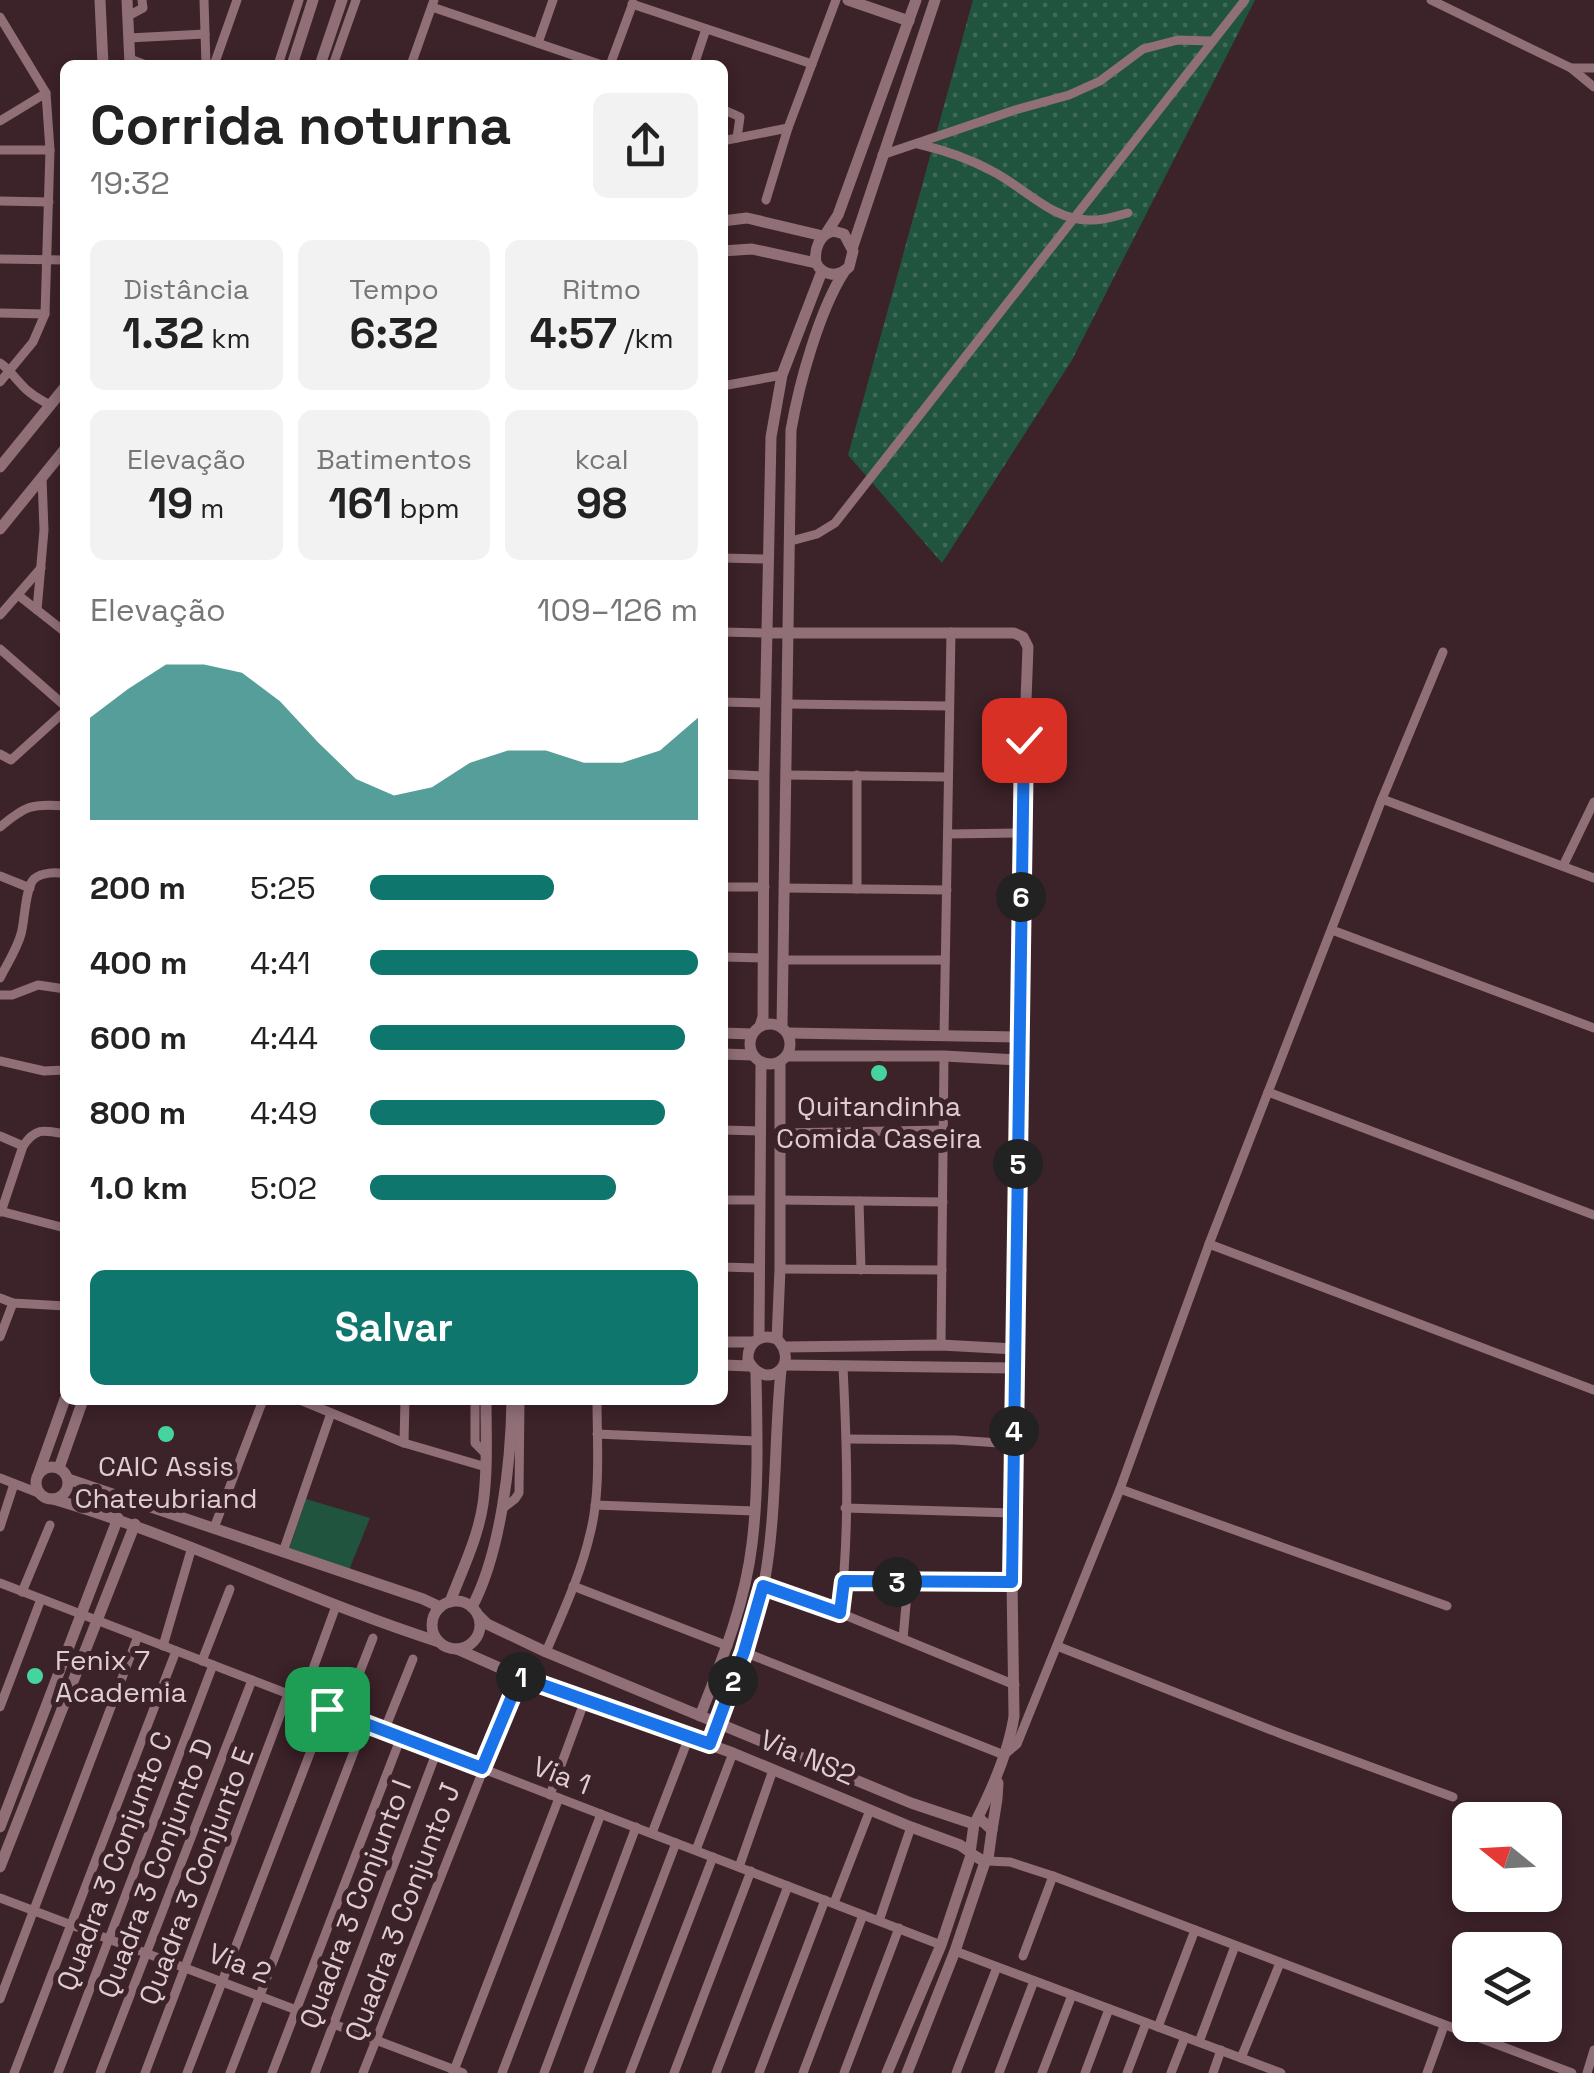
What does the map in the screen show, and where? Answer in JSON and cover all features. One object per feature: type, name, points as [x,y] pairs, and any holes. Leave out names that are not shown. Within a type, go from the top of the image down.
[{"type":"street","points":[[100,0],[102,60]]},
{"type":"street","points":[[126,0],[130,60]]},
{"type":"street","points":[[128,16],[143,8],[142,0]]},
{"type":"street","points":[[204,0],[209,60]]},
{"type":"street","points":[[212,60],[237,0]]},
{"type":"street","points":[[280,60],[299,0]]},
{"type":"street","points":[[294,60],[314,0]]},
{"type":"street","points":[[322,60],[342,0]]},
{"type":"street","points":[[335,60],[356,0]]},
{"type":"street","points":[[538,43],[554,0]]},
{"type":"street","points":[[766,200],[788,128],[836,0]]},
{"type":"street","points":[[848,0],[908,21]]},
{"type":"street","points":[[700,1716],[728,1646],[746,1581],[754,1511],[756,1441],[753,1369],[748,1354],[756,1340],[760,1131],[757,1058],[750,1044],[763,1016],[772,437],[782,376],[818,267],[818,243],[838,216],[914,0]]},
{"type":"street","points":[[710,1744],[763,1586],[782,1367],[786,1359],[781,1343],[780,1133],[784,1059],[791,1044],[781,1003],[790,430],[832,291],[852,262],[852,246],[935,0]]},
{"type":"street","points":[[790,541],[817,534],[835,523],[1244,0]]},
{"type":"street","points":[[1431,0],[1572,68],[1594,86]]},
{"type":"street","points":[[612,60],[633,2],[812,64]]},
{"type":"street","points":[[413,60],[433,4],[587,60]]},
{"type":"street","points":[[0,17],[46,93],[50,150],[46,314],[33,342],[0,382]]},
{"type":"street","points":[[696,60],[706,29]]},
{"type":"street","points":[[130,38],[205,34]]},
{"type":"street","points":[[882,155],[1069,95],[1100,81],[1143,49],[1178,40],[1211,41]]},
{"type":"street","points":[[1572,68],[1594,68]]},
{"type":"street","points":[[1,118],[46,93]]},
{"type":"street","points":[[728,112],[740,118],[738,138]]},
{"type":"street","points":[[728,140],[788,128]]},
{"type":"street","points":[[915,144],[950,152],[994,172],[1043,206],[1074,218],[1099,220],[1128,214]]},
{"type":"street","points":[[0,150],[50,150]]},
{"type":"street","points":[[0,201],[49,202]]},
{"type":"street","points":[[728,220],[748,218],[825,234],[839,231],[852,246]]},
{"type":"street","points":[[728,250],[752,248],[832,274],[844,272]]},
{"type":"street","points":[[0,259],[60,260]]},
{"type":"street","points":[[0,313],[46,314]]},
{"type":"street","points":[[0,363],[32,395],[50,405]]},
{"type":"street","points":[[728,385],[782,376]]},
{"type":"street","points":[[2,461],[60,393]]},
{"type":"street","points":[[0,530],[60,456]]},
{"type":"street","points":[[37,610],[44,530],[42,478]]},
{"type":"street","points":[[0,506],[17,509]]},
{"type":"street","points":[[728,558],[768,559]]},
{"type":"street","points":[[0,615],[42,568]]},
{"type":"street","points":[[18,595],[60,628]]},
{"type":"street","points":[[728,632],[1014,633],[1024,637],[1028,647],[1012,1514],[1015,1685],[1011,1736],[976,1822],[941,1945],[887,2073]]},
{"type":"street","points":[[944,1036],[951,632]]},
{"type":"street","points":[[0,649],[60,704]]},
{"type":"street","points":[[1004,1755],[1017,1744],[1120,1489],[1209,1244],[1443,652]]},
{"type":"street","points":[[728,702],[766,703]]},
{"type":"street","points":[[786,704],[949,706]]},
{"type":"street","points":[[0,754],[11,760],[60,714]]},
{"type":"street","points":[[728,774],[764,776]]},
{"type":"street","points":[[786,775],[948,777]]},
{"type":"street","points":[[856,889],[857,776]]},
{"type":"street","points":[[1382,799],[1594,878]]},
{"type":"street","points":[[1563,866],[1594,802]]},
{"type":"street","points":[[0,827],[23,808],[60,805]]},
{"type":"street","points":[[948,834],[1022,833]]},
{"type":"street","points":[[0,978],[20,936],[34,880],[43,874],[60,872]]},
{"type":"street","points":[[0,876],[30,888]]},
{"type":"street","points":[[728,887],[765,888]]},
{"type":"street","points":[[784,888],[947,890]]},
{"type":"street","points":[[1332,930],[1594,1028]]},
{"type":"street","points":[[728,957],[764,958]]},
{"type":"street","points":[[783,960],[945,960]]},
{"type":"street","points":[[0,994],[12,995],[38,985],[60,988]]},
{"type":"street","points":[[728,1032],[756,1030],[771,1023],[785,1030],[1020,1037]]},
{"type":"street","points":[[728,1055],[757,1058],[767,1064],[784,1059],[944,1056],[1020,1060]]},
{"type":"street","points":[[941,1345],[944,1056]]},
{"type":"street","points":[[0,1061],[60,1070]]},
{"type":"street","points":[[1268,1092],[1594,1215]]},
{"type":"street","points":[[60,1133],[43,1130],[22,1146],[1,1212],[60,1227]]},
{"type":"street","points":[[728,1130],[760,1131]]},
{"type":"street","points":[[780,1133],[943,1130]]},
{"type":"street","points":[[0,1136],[22,1146]]},
{"type":"street","points":[[728,1200],[758,1200]]},
{"type":"street","points":[[780,1200],[943,1202]]},
{"type":"street","points":[[858,1201],[861,1270]]},
{"type":"street","points":[[1209,1244],[1594,1390]]},
{"type":"street","points":[[728,1267],[758,1268]]},
{"type":"street","points":[[780,1269],[942,1270]]},
{"type":"street","points":[[0,1298],[13,1303],[60,1306]]},
{"type":"street","points":[[0,1337],[13,1303]]},
{"type":"street","points":[[728,1342],[765,1336],[781,1343],[1015,1349]]},
{"type":"street","points":[[728,1366],[769,1376],[782,1367],[1014,1368]]},
{"type":"street","points":[[840,1613],[844,1581],[844,1367]]},
{"type":"street","points":[[63,1405],[36,1484],[47,1496],[58,1498],[66,1490],[64,1473],[82,1405]]},
{"type":"street","points":[[214,1528],[261,1405]]},
{"type":"street","points":[[312,1405],[404,1443],[486,1461]]},
{"type":"street","points":[[404,1443],[405,1405]]},
{"type":"street","points":[[475,1405],[474,1443],[486,1461]]},
{"type":"street","points":[[439,1642],[432,1624],[434,1615],[445,1605],[474,1540],[483,1504],[486,1405]]},
{"type":"street","points":[[0,1478],[135,1524],[336,1606],[457,1650],[477,1638],[480,1630],[475,1611],[502,1509],[512,1405]]},
{"type":"street","points":[[502,1509],[519,1492],[520,1405]]},
{"type":"street","points":[[546,1652],[590,1534],[597,1405]]},
{"type":"street","points":[[283,1552],[331,1413]]},
{"type":"street","points":[[597,1434],[756,1441]]},
{"type":"street","points":[[846,1439],[1014,1444]]},
{"type":"street","points":[[37,1478],[46,1468],[64,1473],[228,1534],[445,1605],[466,1603],[475,1611]]},
{"type":"street","points":[[0,1527],[14,1484]]},
{"type":"street","points":[[1120,1489],[1448,1606]]},
{"type":"street","points":[[594,1506],[754,1511]]},
{"type":"street","points":[[845,1508],[1012,1514]]},
{"type":"street","points":[[0,1827],[118,1518]]},
{"type":"street","points":[[0,1867],[135,1524]]},
{"type":"street","points":[[22,1592],[50,1526]]},
{"type":"street","points":[[220,1558],[228,1534]]},
{"type":"street","points":[[234,1563],[243,1538]]},
{"type":"street","points":[[110,1541],[126,1546]]},
{"type":"street","points":[[163,1646],[192,1547]]},
{"type":"street","points":[[844,1581],[1012,1582]]},
{"type":"street","points":[[903,1639],[908,1582]]},
{"type":"street","name":"Via 1","points":[[1,1586],[941,1945]]},
{"type":"street","points":[[573,1586],[728,1646]]},
{"type":"street","points":[[763,1586],[840,1613],[1015,1685]]},
{"type":"street","name":"Quadra 3 Conjunto C","points":[[58,2073],[207,1663],[230,1589]]},
{"type":"street","points":[[0,1707],[41,1599]]},
{"type":"street","points":[[302,1699],[336,1606]]},
{"type":"street","name":"Via NS2","points":[[475,1611],[488,1624],[546,1652],[912,1803],[983,1821],[992,1830]]},
{"type":"street","points":[[0,1999],[138,1636]]},
{"type":"street","points":[[343,1715],[372,1638]]},
{"type":"street","points":[[1056,1646],[1453,1797]]},
{"type":"street","name":"Via NS2","points":[[457,1650],[520,1677],[733,1753],[911,1828],[960,1844],[986,1861]]},
{"type":"street","points":[[14,2073],[176,1651]]},
{"type":"street","points":[[744,1652],[1004,1755]]},
{"type":"street","points":[[384,1731],[413,1660]]},
{"type":"street","name":"Quadra 3 Conjunto J","points":[[363,2073],[520,1677]]},
{"type":"street","name":"Quadra 3 Conjunto D","points":[[100,2073],[252,1680]]},
{"type":"street","name":"Quadra 3 Conjunto E","points":[[145,2073],[288,1694]]},
{"type":"street","points":[[457,2072],[586,1700]]},
{"type":"street","points":[[187,2073],[327,1709]]},
{"type":"street","points":[[230,2073],[365,1724]]},
{"type":"street","points":[[652,1833],[688,1736]]},
{"type":"street","points":[[272,2073],[402,1737]]},
{"type":"street","points":[[33,1744],[37,1751],[45,1751]]},
{"type":"street","name":"Quadra 3 Conjunto I","points":[[315,2073],[437,1751]]},
{"type":"street","points":[[696,1850],[733,1753]]},
{"type":"street","points":[[22,1769],[31,1767],[36,1772]]},
{"type":"street","points":[[907,2073],[986,1861],[998,1799],[998,1769]]},
{"type":"street","points":[[740,1867],[773,1770]]},
{"type":"street","points":[[759,2073],[870,1810]]},
{"type":"street","points":[[502,2073],[601,1814]]},
{"type":"street","points":[[544,2073],[636,1828]]},
{"type":"street","points":[[878,1920],[911,1828]]},
{"type":"street","points":[[588,2073],[676,1843]]},
{"type":"street","points":[[990,1846],[1010,1862]]},
{"type":"street","points":[[630,2073],[713,1857]]},
{"type":"street","points":[[986,1861],[1010,1862],[1053,1876],[1572,2073]]},
{"type":"street","points":[[674,2073],[751,1871]]},
{"type":"street","points":[[1023,1956],[1053,1876]]},
{"type":"street","points":[[716,2073],[788,1886]]},
{"type":"street","name":"Via 2","points":[[0,1898],[457,2072]]},
{"type":"street","points":[[803,2073],[863,1914]]},
{"type":"street","points":[[844,2073],[899,1928]]},
{"type":"street","points":[[1158,2027],[1195,1930]]},
{"type":"street","points":[[1199,2042],[1235,1946]]},
{"type":"street","points":[[955,1950],[1221,2050],[1258,2069],[1281,2073]]},
{"type":"street","points":[[1241,2058],[1280,1963]]},
{"type":"street","points":[[956,2073],[997,1967]]},
{"type":"street","points":[[999,2073],[1034,1981]]},
{"type":"street","points":[[1042,2073],[1072,1996]]},
{"type":"street","points":[[1085,2073],[1109,2009]]},
{"type":"street","points":[[1127,2073],[1146,2023]]},
{"type":"street","points":[[1427,2073],[1444,2026]]},
{"type":"street","points":[[1171,2073],[1185,2037]]},
{"type":"street","points":[[1213,2073],[1221,2050]]},
{"type":"street","points":[[1586,2073],[1594,2050]]},
{"type":"green space","points":[[973,0],[1255,0],[1072,360],[942,563],[848,455]]},
{"type":"green space","points":[[306,1499],[370,1518],[349,1570],[289,1550]]},
{"type":"place","name":"Quitandinha Comida Caseira","points":[[879,1073]]},
{"type":"place","name":"CAIC Assis Chateubriand","points":[[166,1434]]},
{"type":"place","name":"Fenix 7 Academia","points":[[35,1676]]},
{"type":"route","points":[[327,1709],[482,1768],[520,1677],[710,1744],[763,1586],[840,1613],[844,1581],[1012,1582],[1024,740]]}]
